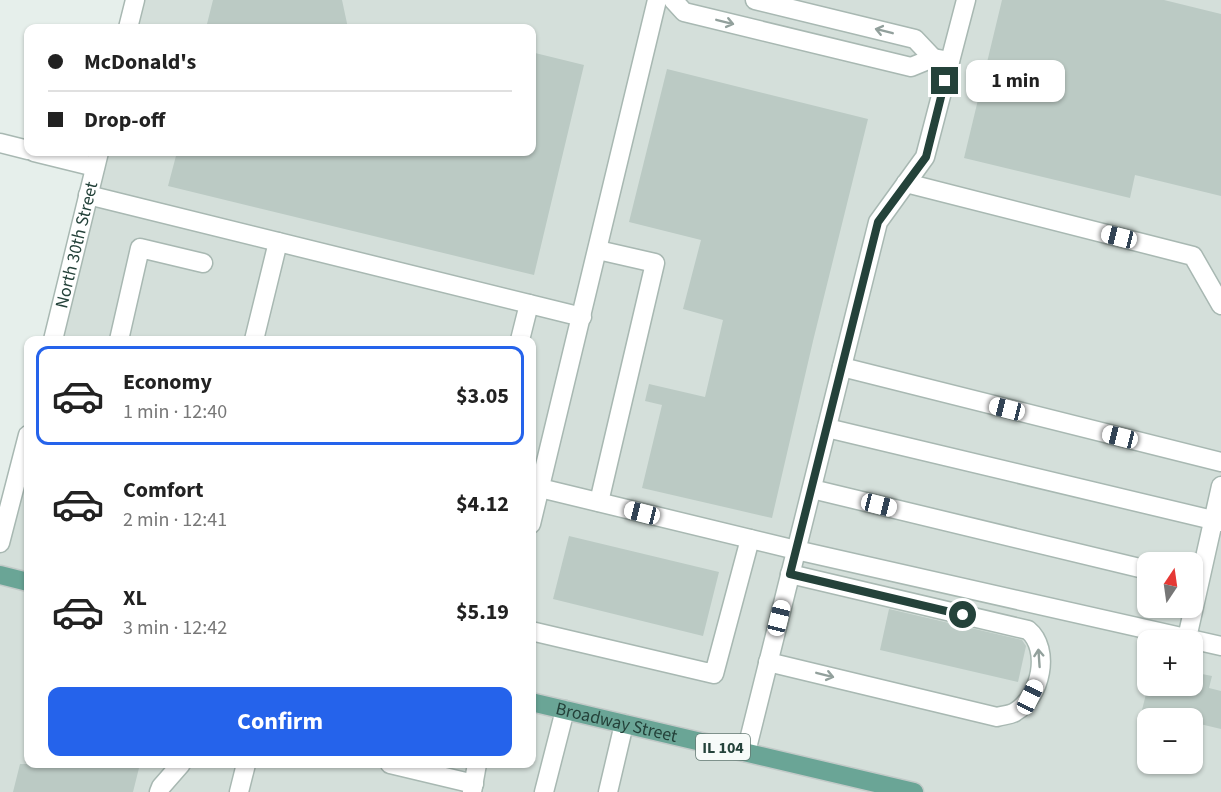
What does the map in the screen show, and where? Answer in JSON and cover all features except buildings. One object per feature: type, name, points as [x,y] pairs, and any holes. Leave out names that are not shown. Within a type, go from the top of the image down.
[{"type":"main road","points":[[0,575],[24,581]]},
{"type":"main road","name":"Broadway Street","points":[[536,703],[915,792]]},
{"type":"street","points":[[129,24],[135,0]]},
{"type":"street","points":[[536,504],[657,0]]},
{"type":"street","points":[[673,0],[684,12],[911,68],[941,60]]},
{"type":"street","points":[[754,0],[915,39],[941,60]]},
{"type":"street","points":[[746,752],[878,222],[926,157],[941,60],[966,0]]},
{"type":"street","points":[[0,143],[24,149]]},
{"type":"street","points":[[70,156],[97,159]]},
{"type":"street","name":"North 30th Street","points":[[54,336],[97,159]]},
{"type":"street","points":[[906,183],[1193,256],[1221,305]]},
{"type":"street","points":[[88,195],[582,317]]},
{"type":"street","points":[[255,336],[278,242]]},
{"type":"street","points":[[121,336],[140,248],[203,262]]},
{"type":"street","points":[[598,250],[655,263],[599,502]]},
{"type":"street","points":[[521,336],[529,304]]},
{"type":"street","points":[[842,368],[1221,462]]},
{"type":"street","points":[[827,428],[1217,521]]},
{"type":"street","points":[[0,543],[24,450]]},
{"type":"street","points":[[1203,562],[1217,521],[1221,486]]},
{"type":"street","points":[[540,488],[796,550],[1151,630]]},
{"type":"street","points":[[812,489],[1137,567]]},
{"type":"street","points":[[536,632],[714,674],[750,539]]},
{"type":"street","points":[[768,662],[997,717],[1016,712],[1030,697],[1039,679],[1041,659],[1036,637],[1028,630],[790,574]]},
{"type":"street","points":[[1203,642],[1221,646]]},
{"type":"street","points":[[544,792],[565,710]]},
{"type":"street","points":[[608,792],[624,724]]},
{"type":"street","points":[[159,792],[178,768]]},
{"type":"street","points":[[239,792],[245,768]]},
{"type":"street","points":[[404,768],[473,788],[476,768]]},
{"type":"shaded area","points":[[135,0],[1221,0],[1221,792],[0,792],[0,542],[24,446],[24,768],[536,768],[536,336],[52,336],[98,156],[536,156],[536,24],[129,24]]},
{"type":"route","points":[[945,81],[926,157],[878,222],[790,574],[963,615]]}]
